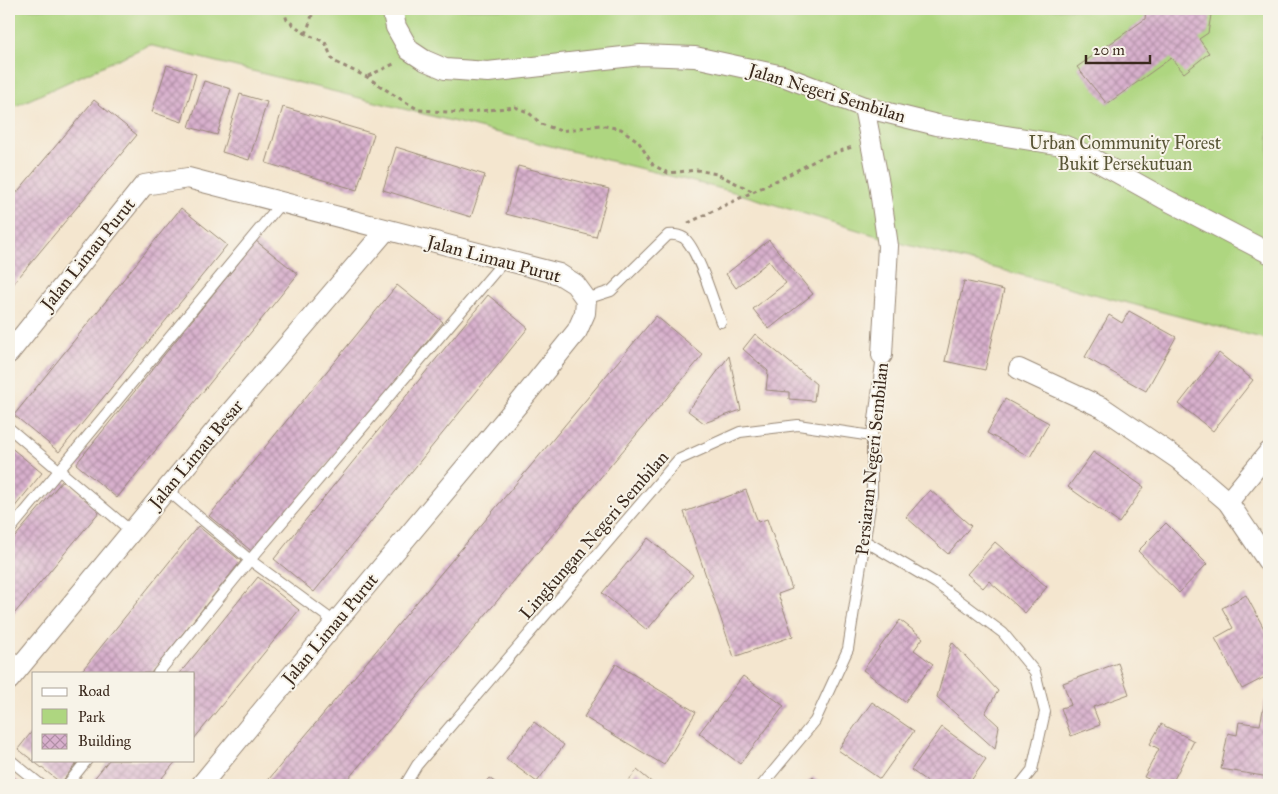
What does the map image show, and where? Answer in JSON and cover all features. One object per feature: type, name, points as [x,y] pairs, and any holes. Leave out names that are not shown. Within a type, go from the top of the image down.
[{"type":"street","name":"Jalan Negeri Sembilan","points":[[392,9],[396,27],[409,50],[424,60],[445,69],[488,72],[641,55],[695,57],[783,76],[864,107],[937,124],[1063,145],[1084,154],[1162,198],[1269,253]]},
{"type":"street","name":"Persiaran Negeri Sembilan","points":[[864,107],[869,141],[879,184],[888,246],[882,355]]},
{"type":"street","name":"Jalan Limau Purut","points":[[9,353],[144,185],[188,178],[559,274],[575,284],[586,299],[585,314],[578,331],[202,785]]},
{"type":"street","name":"Jalan Limau Besar","points":[[9,680],[166,489],[386,230]]},
{"type":"street","points":[[1019,369],[1103,408],[1178,459],[1228,502],[1269,562]]},
{"type":"street","points":[[1228,502],[1269,452]]},
{"type":"lane","points":[[9,531],[281,202]]},
{"type":"lane","points":[[586,299],[611,291],[668,235],[675,234],[684,238],[694,252],[720,322]]},
{"type":"lane","points":[[159,672],[250,560],[504,261]]},
{"type":"lane","name":"Persiaran Negeri Sembilan","points":[[762,785],[815,721],[848,649],[872,494],[872,436],[882,355]]},
{"type":"lane","name":"Lingkungan Negeri Sembilan","points":[[404,785],[417,764],[678,460],[740,432],[798,425],[872,436]]},
{"type":"lane","points":[[9,428],[132,532]]},
{"type":"lane","points":[[166,489],[250,560],[336,622]]},
{"type":"lane","points":[[865,541],[936,583],[1003,633],[1035,672],[1044,712],[1032,770],[1020,785]]},
{"type":"lane","points":[[9,759],[41,785]]},
{"type":"lane","points":[[67,785],[85,762]]},
{"type":"path","points":[[283,9],[287,20],[306,34],[325,42],[333,61],[367,77],[419,110],[462,113],[514,108],[528,112],[541,124],[561,131],[600,124],[621,129],[638,141],[653,165],[668,173],[697,170],[717,174],[752,191]]},
{"type":"path","points":[[306,34],[314,9]]},
{"type":"path","points":[[367,77],[396,63],[409,50]]},
{"type":"path","points":[[675,234],[690,221],[788,176],[820,158],[869,141]]},
{"type":"green space","name":"Urban Community Forest Bukit Persekutuan","points":[[9,9],[1269,9],[1269,340],[907,245],[730,191],[149,45],[9,109]]},
{"type":"building","points":[[1146,9],[1212,9],[1208,33],[1199,39],[1209,53],[1184,73],[1171,58],[1107,104],[1077,67],[1145,19]]},
{"type":"building","points":[[167,65],[196,74],[182,122],[152,112]]},
{"type":"building","points":[[204,81],[231,89],[217,135],[189,127]]},
{"type":"building","points":[[240,94],[267,102],[249,160],[222,152]]},
{"type":"building","points":[[94,100],[137,135],[9,289],[9,202]]},
{"type":"building","points":[[283,107],[374,134],[357,190],[266,163]]},
{"type":"building","points":[[396,147],[485,175],[471,217],[383,190]]},
{"type":"building","points":[[518,166],[609,189],[596,237],[506,214]]},
{"type":"building","points":[[181,208],[227,245],[59,452],[14,415]]},
{"type":"building","points":[[769,240],[813,294],[769,329],[753,309],[786,283],[769,261],[736,288],[726,274]]},
{"type":"building","points":[[256,241],[298,274],[117,498],[76,464]]},
{"type":"building","points":[[964,281],[1004,290],[985,370],[945,361]]},
{"type":"building","points":[[397,285],[443,322],[255,554],[209,516]]},
{"type":"building","points":[[488,295],[528,328],[314,592],[274,559]]},
{"type":"building","points":[[1129,311],[1176,337],[1146,391],[1085,357],[1109,315],[1122,323]]},
{"type":"building","points":[[656,316],[703,355],[343,785],[264,785]]},
{"type":"building","points":[[755,334],[816,384],[814,401],[789,399],[789,392],[766,390],[768,371],[743,349]]},
{"type":"building","points":[[1219,353],[1253,380],[1213,431],[1179,404]]},
{"type":"building","points":[[729,356],[741,410],[704,423],[688,411]]},
{"type":"building","points":[[1005,399],[1049,423],[1030,457],[987,433]]},
{"type":"building","points":[[9,446],[42,473],[9,514]]},
{"type":"building","points":[[1093,452],[1144,487],[1119,523],[1068,487]]},
{"type":"building","points":[[63,480],[100,511],[9,620],[9,544]]},
{"type":"building","points":[[746,490],[758,522],[767,519],[792,589],[778,594],[793,636],[734,657],[684,512]]},
{"type":"building","points":[[930,490],[971,526],[948,554],[906,517]]},
{"type":"building","points":[[1166,523],[1207,564],[1179,593],[1138,551]]},
{"type":"building","points":[[198,526],[241,561],[152,672],[81,672]]},
{"type":"building","points":[[648,538],[693,575],[647,630],[602,593]]},
{"type":"building","points":[[995,542],[1047,587],[1025,613],[989,581],[983,588],[967,574]]},
{"type":"building","points":[[258,577],[299,610],[195,738],[195,672],[181,672]]},
{"type":"building","points":[[1246,595],[1269,638],[1269,675],[1242,689],[1215,638],[1233,628],[1222,608]]},
{"type":"building","points":[[900,620],[923,638],[914,650],[933,664],[905,702],[863,670]]},
{"type":"building","points":[[952,642],[998,691],[985,713],[999,726],[995,749],[937,697]]},
{"type":"building","points":[[1118,663],[1129,694],[1093,707],[1100,725],[1071,736],[1061,708],[1071,705],[1063,683]]},
{"type":"building","points":[[616,664],[696,712],[664,765],[584,717]]},
{"type":"building","points":[[743,676],[784,706],[740,764],[699,733]]},
{"type":"building","points":[[1265,700],[1269,701],[1269,777],[1221,769],[1228,733],[1237,735],[1239,722],[1260,725]]},
{"type":"building","points":[[872,702],[914,731],[880,779],[838,750]]},
{"type":"building","points":[[534,722],[564,745],[537,782],[506,759]]},
{"type":"building","points":[[1161,724],[1194,741],[1171,785],[1161,785],[1144,777],[1159,749],[1150,744]]},
{"type":"building","points":[[942,727],[986,759],[968,785],[932,785],[911,770]]},
{"type":"building","points":[[32,732],[32,760],[18,749]]},
{"type":"building","points":[[34,762],[77,762],[61,783]]},
{"type":"building","points":[[107,762],[175,762],[156,785],[89,785]]},
{"type":"building","points":[[637,770],[655,785],[625,785]]},
{"type":"building","points":[[9,774],[23,785],[9,785]]},
{"type":"building","points":[[813,777],[822,785],[805,785]]},
{"type":"building","points":[[489,778],[499,785],[483,785]]}]
